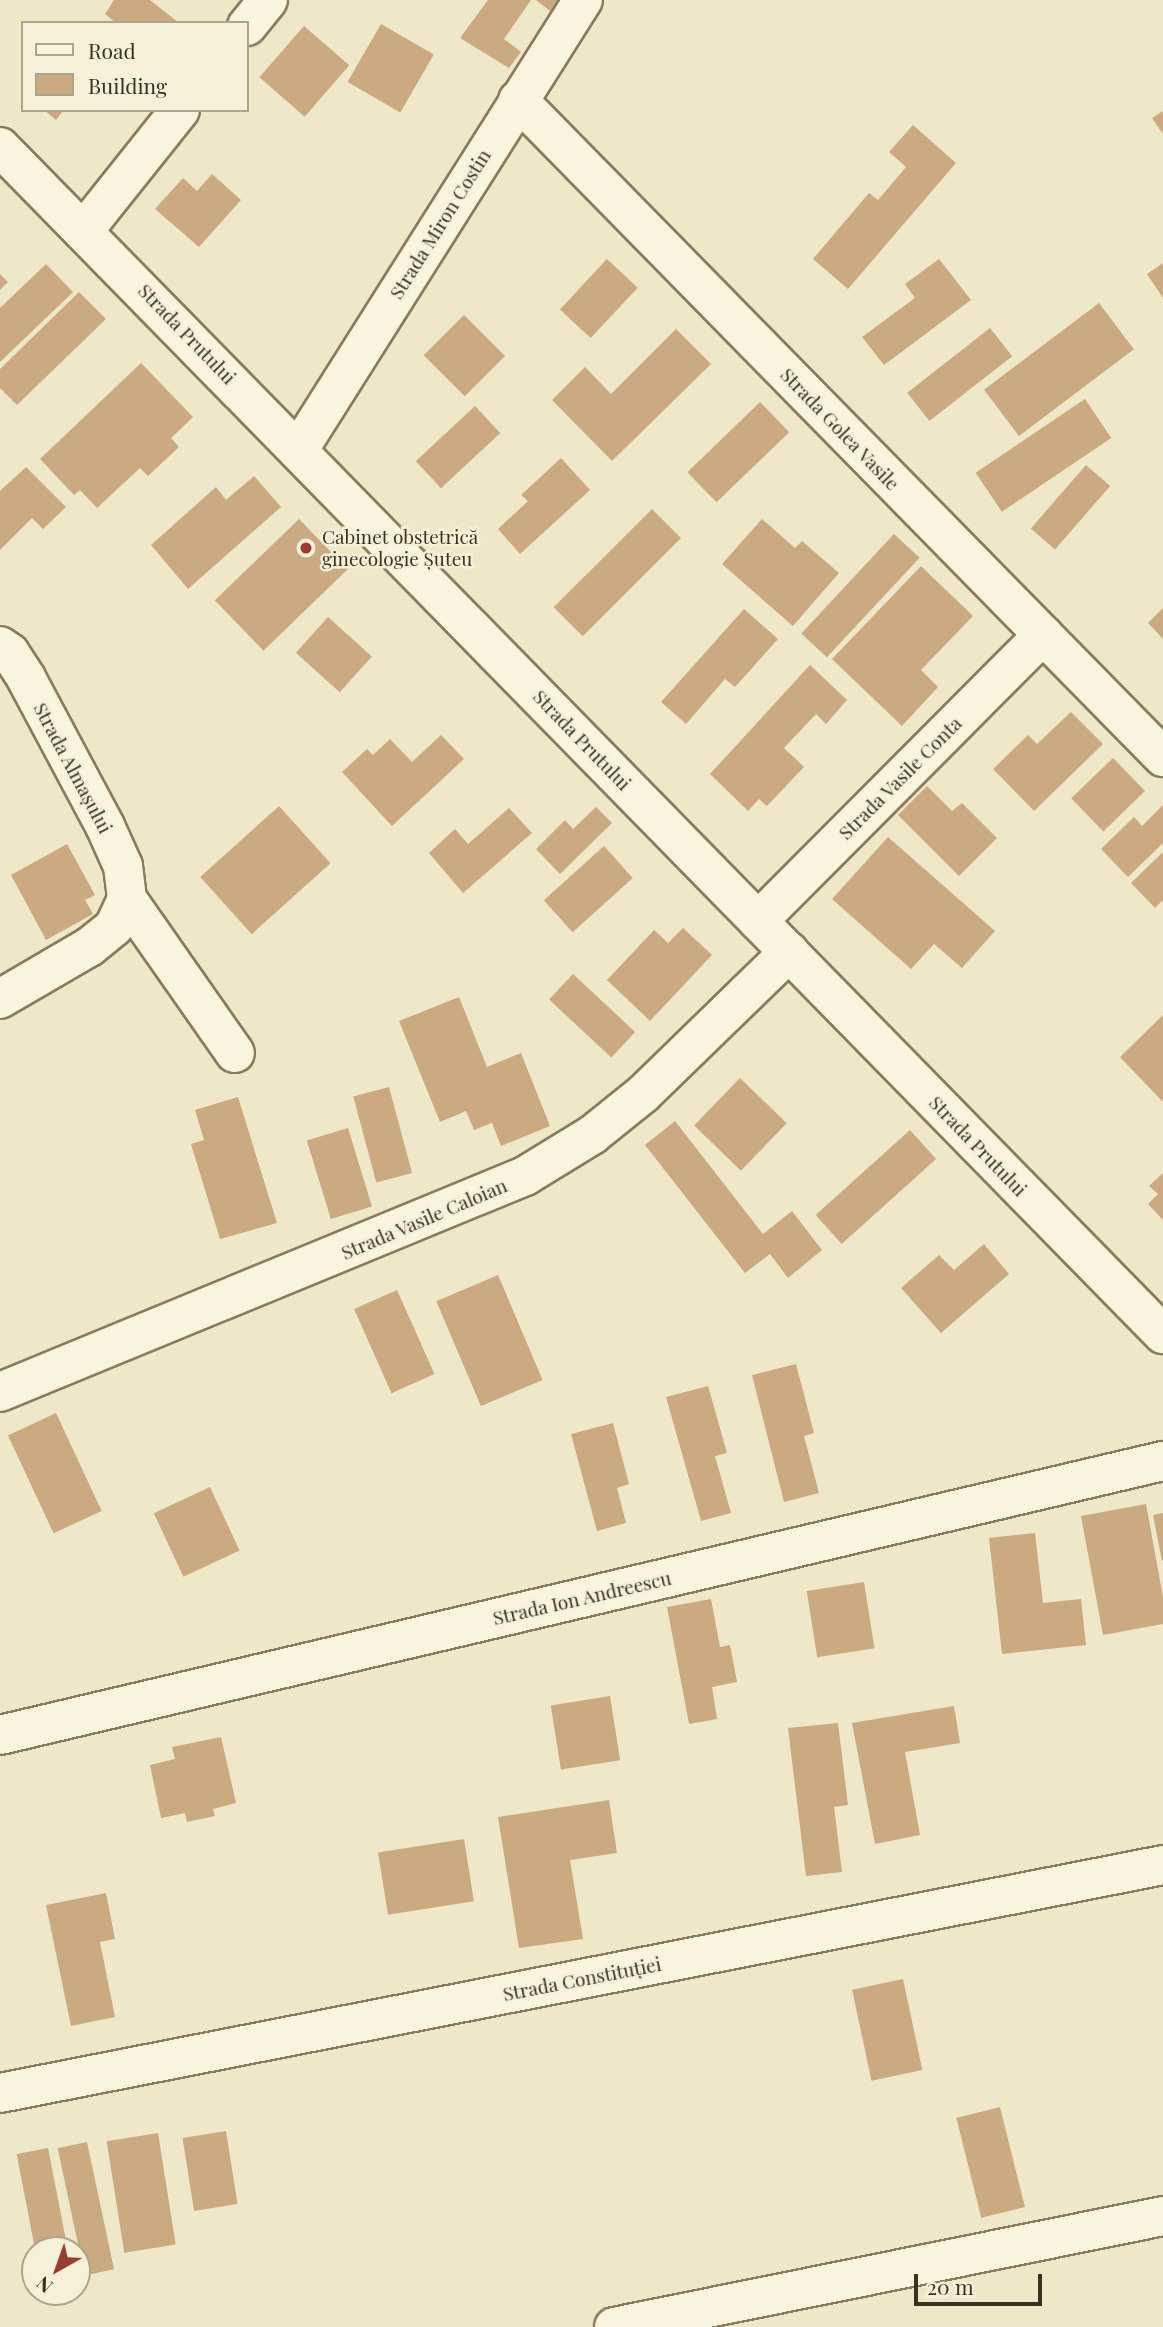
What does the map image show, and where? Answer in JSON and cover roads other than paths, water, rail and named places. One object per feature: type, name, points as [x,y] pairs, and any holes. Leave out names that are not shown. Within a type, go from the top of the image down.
[{"type":"street","points":[[248,25],[268,0]]},
{"type":"street","name":"Strada Miron Costin","points":[[299,449],[583,0]]},
{"type":"street","name":"Strada Golea Vasile","points":[[518,100],[1163,757]]},
{"type":"street","points":[[85,229],[178,112]]},
{"type":"street","name":"Strada Prutului","points":[[0,147],[85,229],[1163,1334]]},
{"type":"street","name":"Strada Vasile Conta","points":[[758,920],[1043,635]]},
{"type":"street","name":"Strada Almașului","points":[[0,646],[10,653],[26,678],[105,827],[123,866],[127,899],[235,1053]]},
{"type":"street","points":[[0,999],[89,947],[114,927],[127,899]]},
{"type":"street","name":"Strada Vasile Caloian","points":[[0,1392],[525,1176],[592,1135],[643,1094],[789,952]]},
{"type":"street","name":"Strada Ion Andreescu","points":[[0,1735],[1163,1461]]},
{"type":"street","name":"Strada Constituției","points":[[0,2093],[1163,1865]]},
{"type":"street","points":[[614,2327],[1163,2216]]},
{"type":"place","name":"Cabinet obstetrică ginecologie Șuteu","points":[[306,548]]}]
